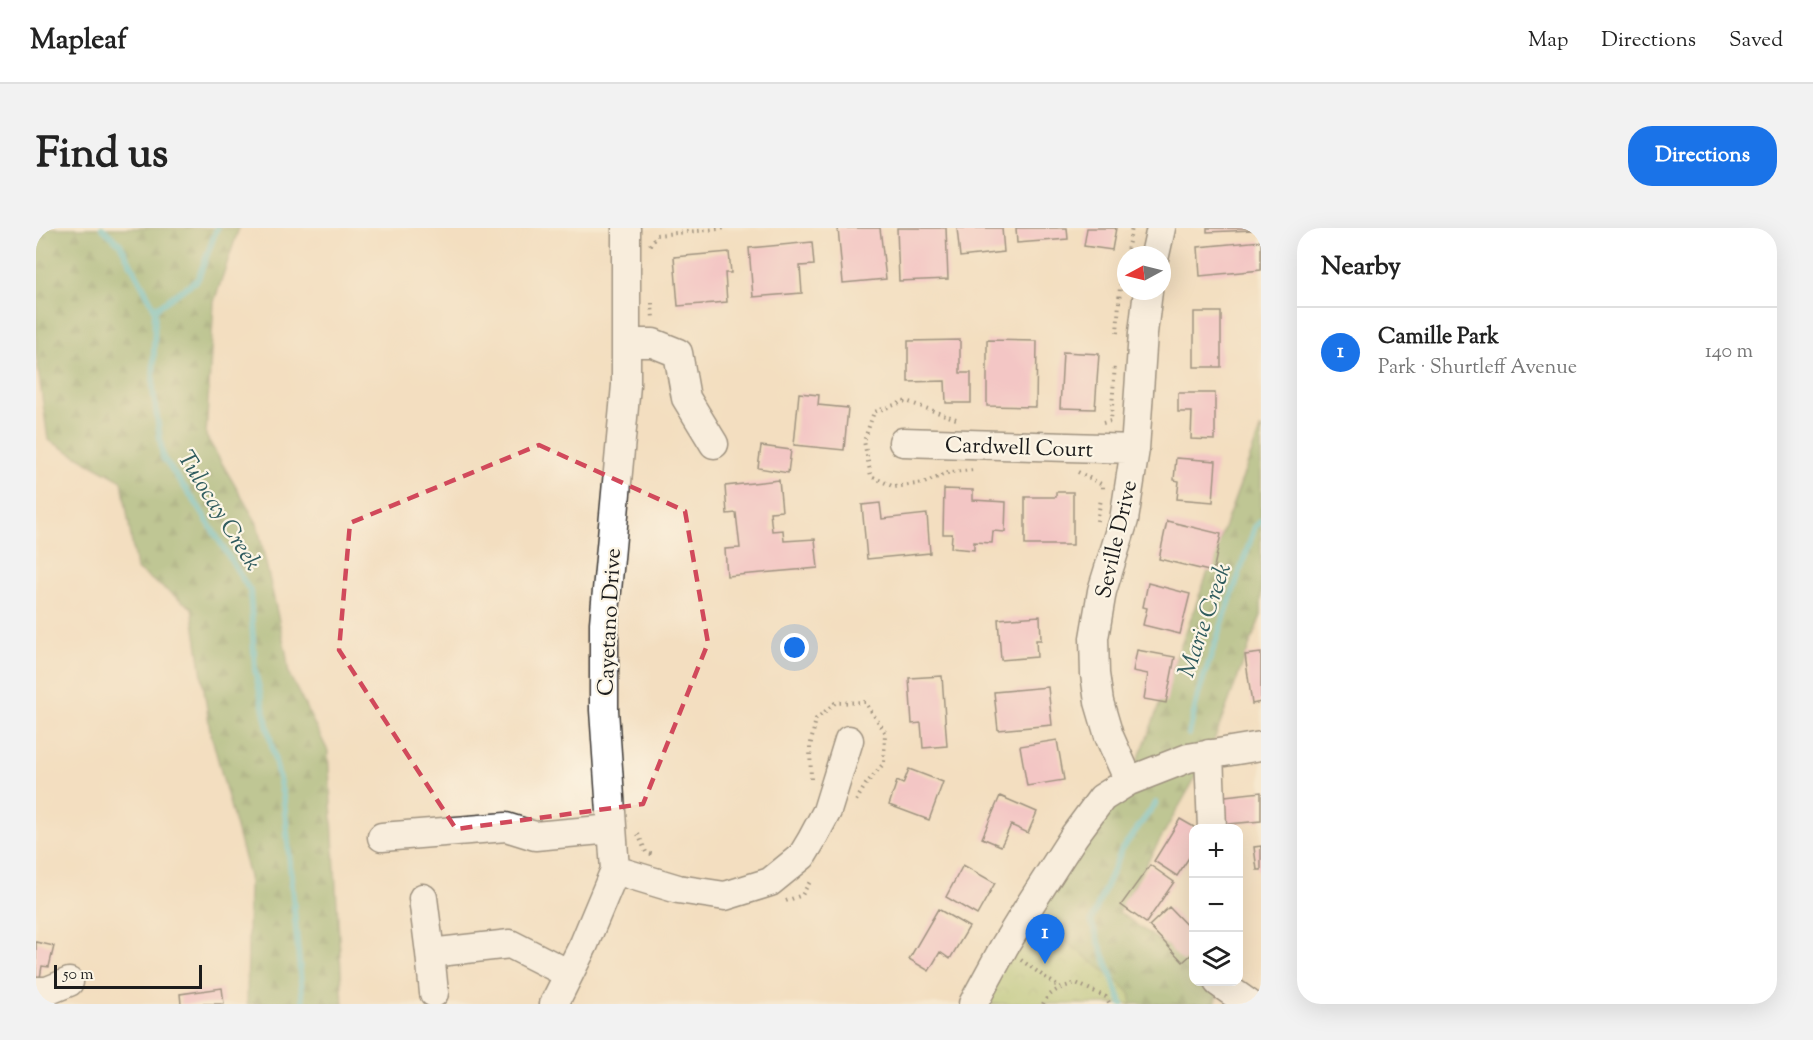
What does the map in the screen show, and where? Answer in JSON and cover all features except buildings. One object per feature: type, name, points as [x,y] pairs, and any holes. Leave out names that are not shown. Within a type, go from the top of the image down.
[{"type":"street","name":"Cayetano Drive","points":[[554,1004],[584,944],[615,870],[625,828],[604,710],[604,623],[626,385],[640,343],[626,228]]},
{"type":"street","points":[[1157,246],[1161,228]]},
{"type":"street","name":"Seville Drive","points":[[1129,781],[1109,736],[1099,702],[1095,674],[1094,638],[1102,591],[1124,520],[1135,449],[1147,300]]},
{"type":"street","points":[[640,343],[678,353],[686,398],[714,444]]},
{"type":"street","name":"Cardwell Court","points":[[903,442],[1135,449]]},
{"type":"street","points":[[615,870],[678,889],[725,896],[770,882],[802,856],[811,841],[827,811],[849,740]]},
{"type":"street","points":[[973,1004],[1004,947],[1057,862],[1102,798],[1129,781],[1188,758],[1261,746]]},
{"type":"street","points":[[1209,754],[1212,824]]},
{"type":"street","points":[[382,837],[506,827],[535,836],[625,828]]},
{"type":"street","points":[[423,898],[434,993]]},
{"type":"street","points":[[430,953],[510,944],[569,974]]},
{"type":"street","points":[[36,991],[47,991],[69,982]]},
{"type":"street","points":[[1225,986],[1249,1004]]},
{"type":"path","points":[[648,250],[656,235],[728,228]]},
{"type":"path","points":[[1128,246],[1132,228]]},
{"type":"path","points":[[640,343],[654,331],[651,296]]},
{"type":"path","points":[[1095,530],[1103,485]]},
{"type":"path","points":[[808,787],[811,778],[810,747],[816,719],[835,703],[865,702],[885,732],[884,763],[866,784],[852,810]]},
{"type":"path","points":[[625,828],[639,838],[646,852],[656,855]]},
{"type":"path","points":[[782,902],[802,896],[812,879]]},
{"type":"path","points":[[1004,947],[1060,988]]},
{"type":"path","points":[[1043,1004],[1046,997],[1060,988],[1076,983],[1106,997],[1110,1004]]},
{"type":"highlighted area","points":[[539,445],[685,511],[708,643],[643,804],[456,829],[339,650],[350,523]]},
{"type":"green space","points":[[36,228],[239,228],[214,302],[206,436],[257,523],[289,674],[328,751],[343,1004],[247,1004],[249,877],[210,730],[192,608],[136,569],[122,481],[48,440],[36,354]]},
{"type":"green space","points":[[1261,427],[1261,615],[1209,754],[1119,912],[1189,962],[1189,986],[1218,986],[1216,1004],[1110,1004],[1004,947],[1129,781]]},
{"type":"green space","points":[[1031,903],[1057,935],[1130,993],[1132,1004],[973,1004]]},
{"type":"waterway","name":"Tulocay Creek","points":[[102,228],[120,244],[155,309],[153,390],[163,458],[196,503],[250,591],[255,670],[284,801],[303,1004]]},
{"type":"waterway","points":[[155,309],[198,279],[217,228]]},
{"type":"waterway","name":"Marie Creek","points":[[1189,734],[1199,691],[1255,527],[1261,521]]},
{"type":"waterway","name":"Marie Creek","points":[[1122,1004],[1091,921],[1122,849],[1156,803]]},
{"type":"place","name":"Camille Park","points":[[1045,964]]}]
